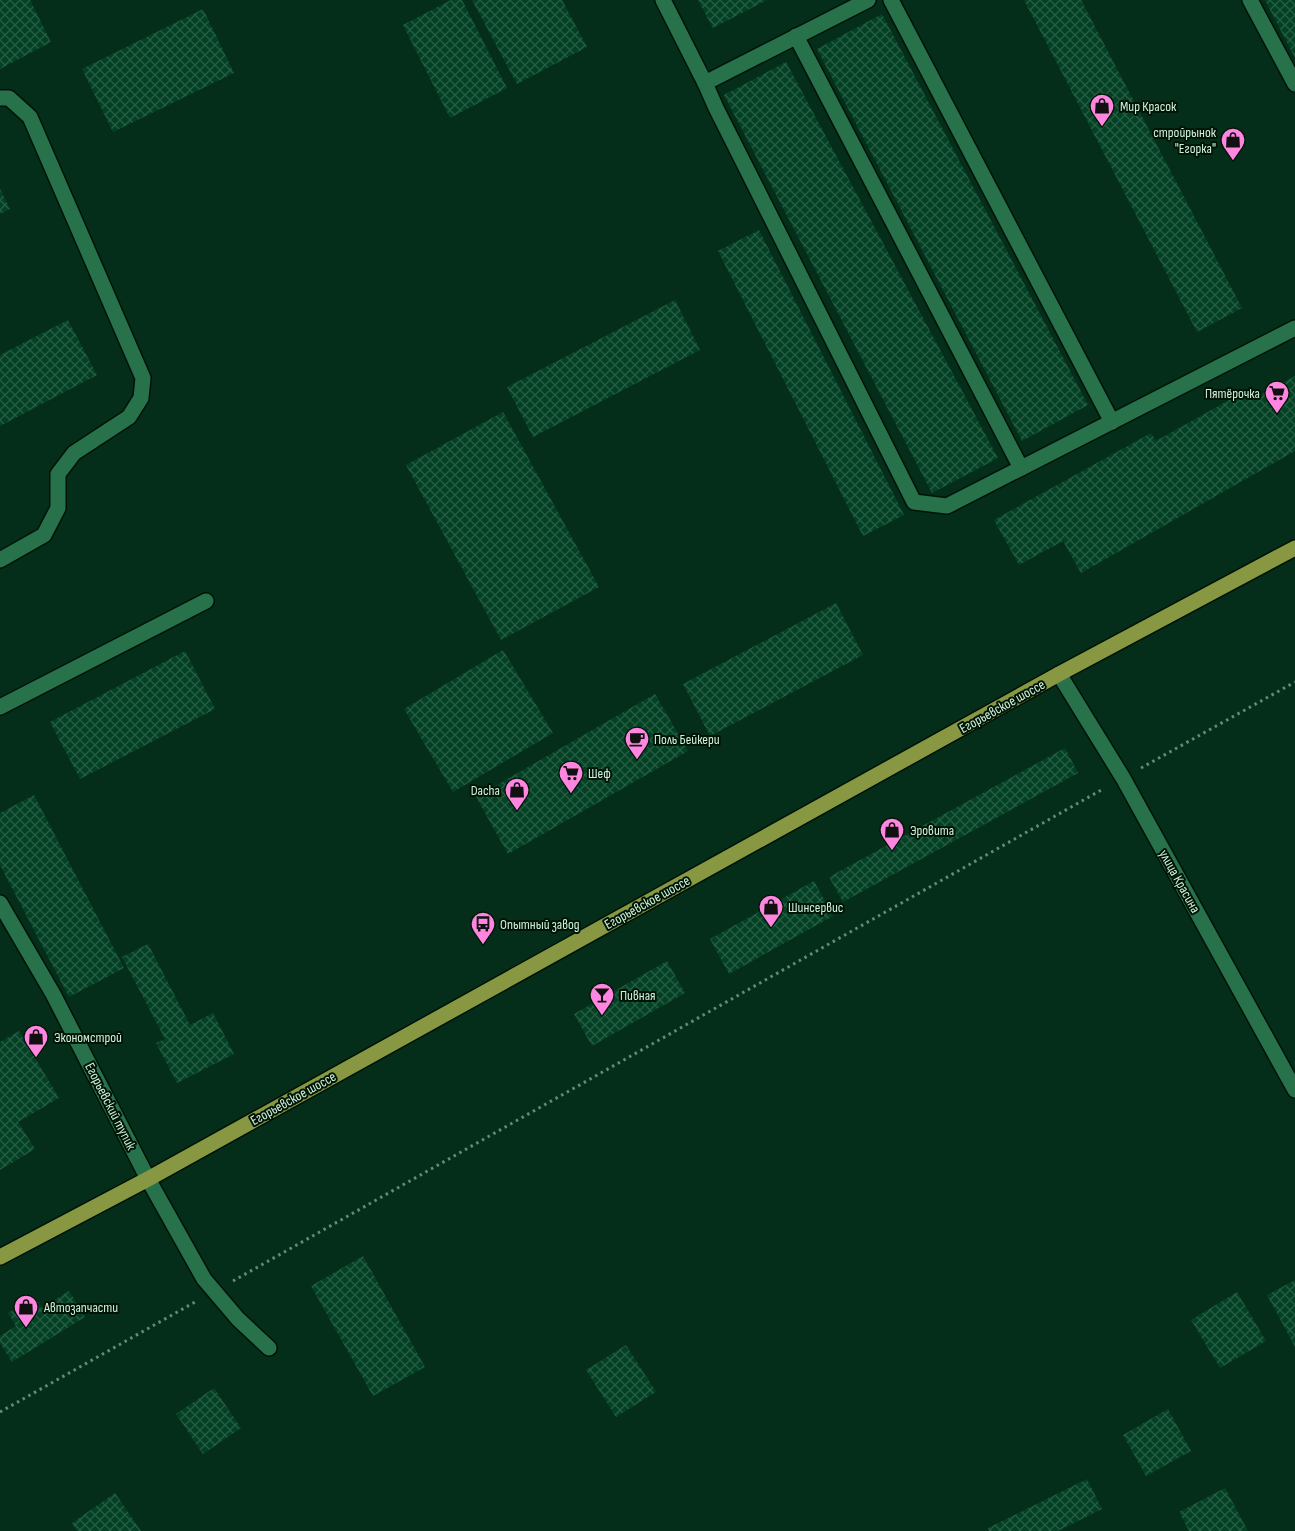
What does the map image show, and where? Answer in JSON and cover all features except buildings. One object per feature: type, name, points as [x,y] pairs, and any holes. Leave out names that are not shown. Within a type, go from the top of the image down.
[{"type":"main road","name":"Егорьевское шоссе","points":[[0,1257],[148,1178],[1059,674],[1295,548]]},
{"type":"street","points":[[663,0],[914,502],[947,506],[1295,328]]},
{"type":"street","points":[[706,83],[868,0]]},
{"type":"street","points":[[891,0],[1112,422]]},
{"type":"street","points":[[1250,0],[1295,84]]},
{"type":"street","points":[[796,36],[1021,468]]},
{"type":"street","points":[[0,98],[10,98],[30,117],[143,378],[141,398],[129,417],[74,454],[58,474],[58,508],[44,535],[0,560]]},
{"type":"street","points":[[0,707],[206,601]]},
{"type":"street","name":"улица Красина","points":[[1059,674],[1123,778],[1295,1090]]},
{"type":"street","name":"Егорьевский тупик","points":[[0,903],[53,994],[148,1178],[204,1279],[238,1318],[269,1348]]},
{"type":"path","points":[[226,1285],[1295,682]]},
{"type":"path","points":[[0,1412],[200,1299]]},
{"type":"place","name":"Мир Красок","points":[[1102,127]]},
{"type":"place","name":"стройрынок \"Егорка\"","points":[[1233,161]]},
{"type":"place","name":"Пятёрочка","points":[[1277,414]]},
{"type":"place","name":"Поль Бейкери","points":[[637,760]]},
{"type":"place","name":"Шеф","points":[[571,794]]},
{"type":"place","name":"Dacha","points":[[517,811]]},
{"type":"place","name":"Эровита","points":[[892,851]]},
{"type":"place","name":"Шинсервис","points":[[771,928]]},
{"type":"place","name":"Опытный завод","points":[[483,945]]},
{"type":"place","name":"Пивная","points":[[602,1016]]},
{"type":"place","name":"Экономстрой","points":[[36,1058]]},
{"type":"place","name":"Автозапчасти","points":[[26,1328]]}]
